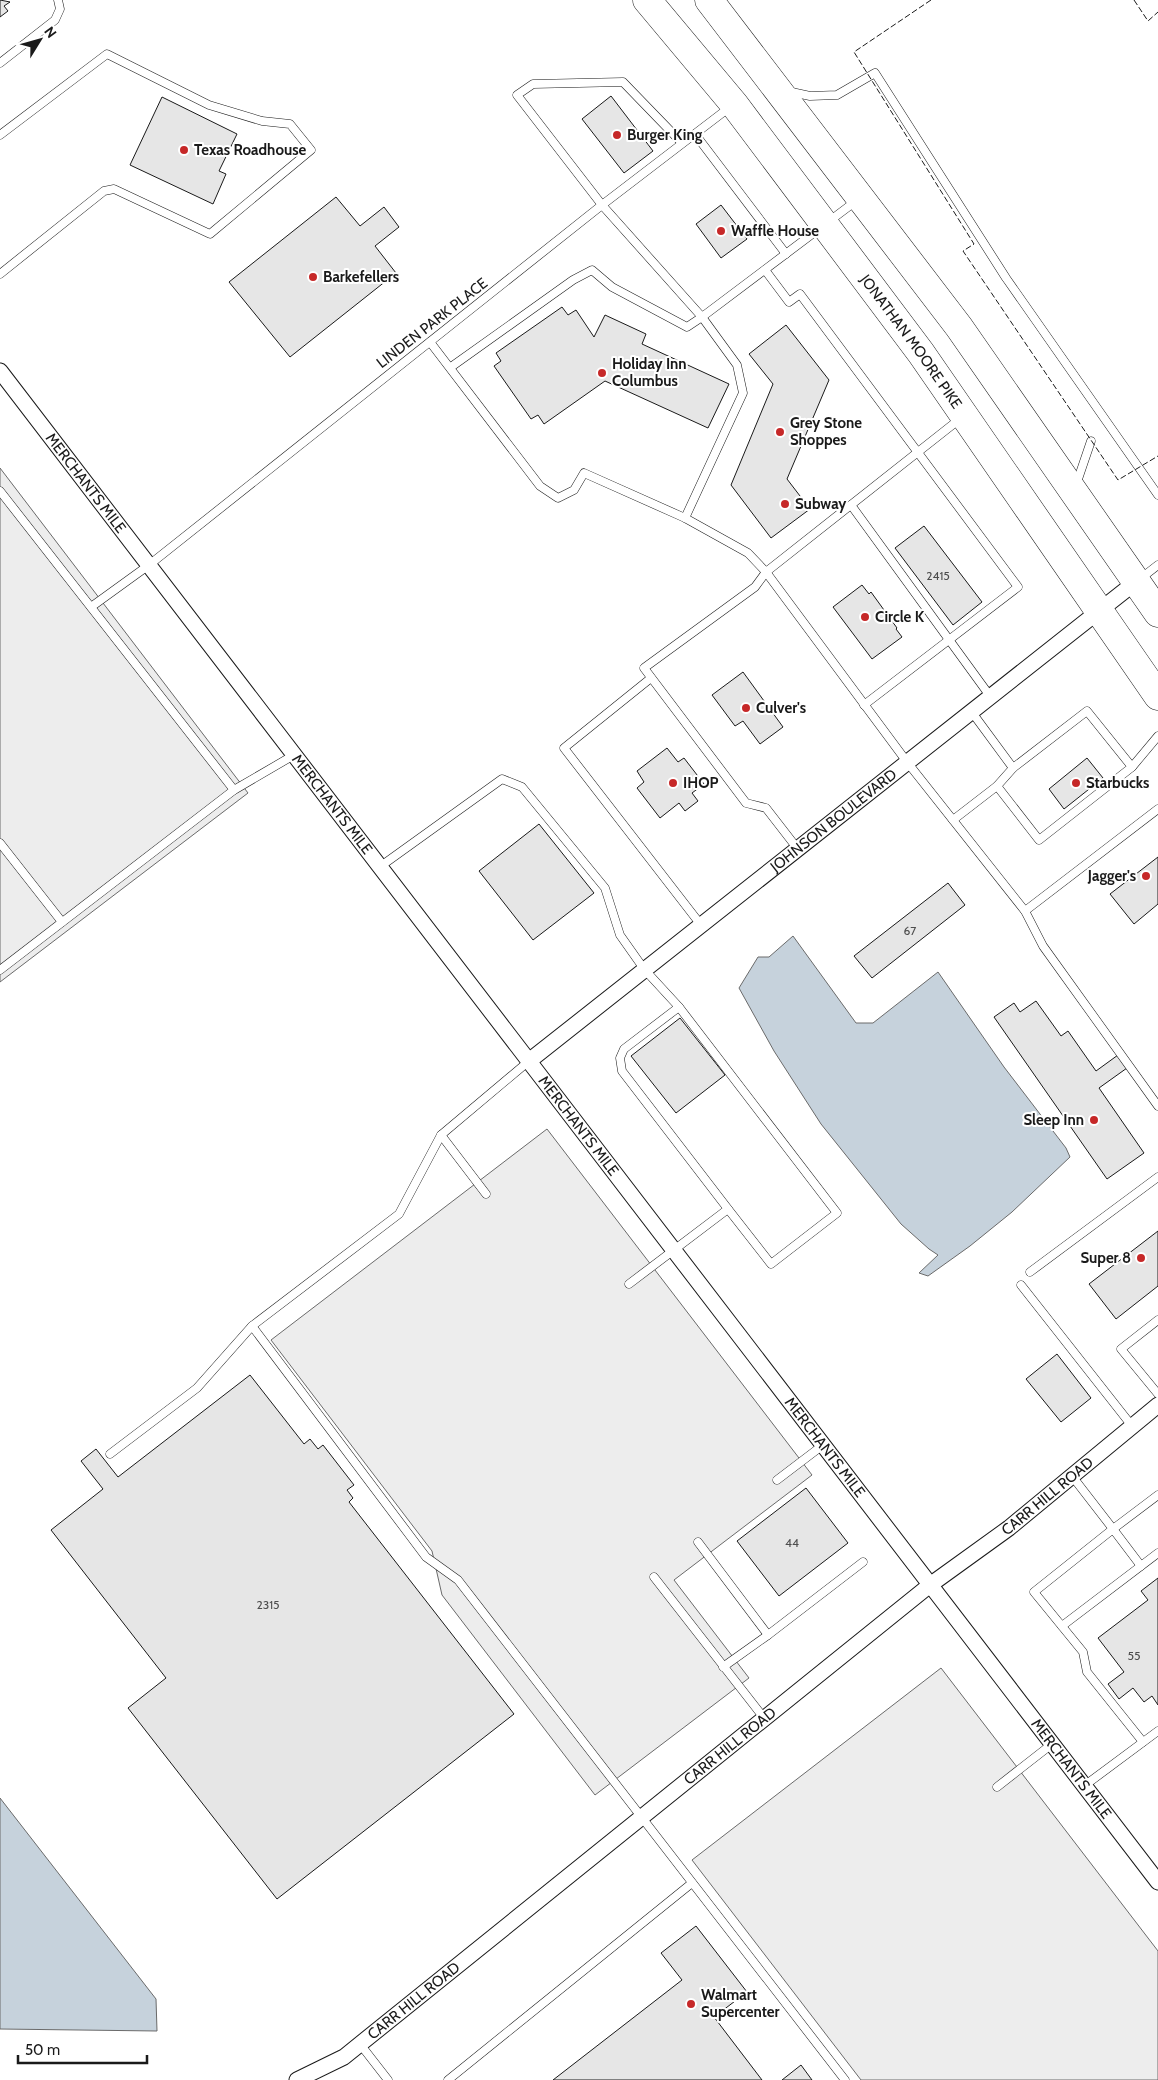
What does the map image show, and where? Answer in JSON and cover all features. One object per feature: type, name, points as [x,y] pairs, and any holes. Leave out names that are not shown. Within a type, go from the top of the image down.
[{"type":"highway","name":"JONATHAN MOORE PIKE","points":[[647,0],[734,104],[921,353],[1100,609],[1158,696]]},
{"type":"highway","points":[[709,0],[959,327],[1074,492],[1147,573],[1158,613]]},
{"type":"street","name":"MERCHANTS MILE","points":[[0,370],[294,755],[382,866],[528,1061],[1158,1882]]},
{"type":"street","name":"JOHNSON BOULEVARD","points":[[528,1061],[1147,573]]},
{"type":"street","name":"CARR HILL ROAD","points":[[297,2080],[344,2057],[930,1585],[1009,1528],[1158,1404]]},
{"type":"lane","points":[[0,63],[56,20],[60,9],[58,0]]},
{"type":"lane","points":[[0,135],[107,54],[209,105],[262,121],[290,124],[311,150],[210,234],[114,189],[104,191],[1,271]]},
{"type":"lane","points":[[779,90],[810,96],[837,95],[876,73],[1006,278],[1158,495]]},
{"type":"lane","points":[[682,143],[623,82],[533,84],[517,95],[602,205],[702,317],[737,365],[743,393],[685,518]]},
{"type":"lane","name":"LINDEN PARK PLACE","points":[[90,607],[149,564],[602,205],[734,104]]},
{"type":"lane","points":[[695,134],[786,254]]},
{"type":"lane","points":[[450,368],[573,280],[592,270],[612,287],[687,327],[860,197]]},
{"type":"lane","points":[[765,270],[789,302],[800,294],[1018,587],[864,704]]},
{"type":"lane","points":[[430,342],[540,486],[558,498],[574,490],[584,473],[685,518],[748,553],[766,572],[907,762],[1024,911],[1043,946],[1158,1106]]},
{"type":"lane","points":[[798,848],[766,808],[746,803],[644,668],[755,587],[766,572],[964,415]]},
{"type":"lane","points":[[1074,492],[1091,441]]},
{"type":"lane","points":[[0,491],[234,790]]},
{"type":"lane","points":[[852,505],[950,638],[990,696]]},
{"type":"lane","points":[[652,678],[564,748],[701,925]]},
{"type":"lane","points":[[971,711],[1013,768]]},
{"type":"lane","points":[[953,820],[997,786],[1013,768],[1087,711],[1132,767]]},
{"type":"lane","points":[[997,786],[1039,840],[1132,767],[1158,736]]},
{"type":"lane","points":[[0,970],[234,790],[294,755]]},
{"type":"lane","points":[[382,866],[502,779],[522,787],[605,888],[620,935],[644,969],[679,1007],[837,1213],[771,1264],[622,1071],[620,1058],[624,1049],[679,1007]]},
{"type":"lane","points":[[1024,911],[1158,809]]},
{"type":"lane","points":[[0,843],[62,922]]},
{"type":"lane","points":[[110,1454],[197,1388],[252,1326],[399,1214],[441,1135],[528,1061]]},
{"type":"lane","points":[[441,1135],[486,1194]]},
{"type":"lane","points":[[1030,1272],[1158,1177]]},
{"type":"lane","points":[[629,1284],[728,1209]]},
{"type":"lane","points":[[1021,1285],[1132,1426]]},
{"type":"lane","points":[[1158,1320],[1120,1349],[1158,1394]]},
{"type":"lane","points":[[252,1326],[426,1557],[458,1580],[845,2080]]},
{"type":"lane","points":[[777,1480],[823,1445]]},
{"type":"lane","points":[[1072,1476],[1141,1566]]},
{"type":"lane","points":[[1143,1742],[1087,1672],[1083,1652],[1034,1592],[1158,1494]]},
{"type":"lane","points":[[698,1542],[768,1635]]},
{"type":"lane","points":[[1062,1626],[1158,1552]]},
{"type":"lane","points":[[723,1667],[864,1562]]},
{"type":"lane","points":[[654,1577],[764,1718]]},
{"type":"lane","points":[[1084,1786],[1158,1731]]},
{"type":"lane","points":[[997,1787],[1052,1744]]},
{"type":"lane","points":[[448,2080],[692,1883]]},
{"type":"lane","points":[[360,2044],[388,2080]]},
{"type":"shaded area","points":[[0,468],[248,793],[0,982]]},
{"type":"shaded area","points":[[793,936],[856,1023],[873,1023],[938,972],[1004,1067],[1066,1148],[1070,1157],[1012,1212],[970,1246],[928,1276],[919,1273],[938,1255],[901,1224],[821,1124],[774,1051],[739,988],[758,957],[769,957]]},
{"type":"shaded area","points":[[547,1129],[812,1475],[674,1580],[749,1678],[595,1795],[442,1595],[432,1551],[271,1340]]},
{"type":"shaded area","points":[[941,1668],[1158,1951],[1158,2080],[861,2080],[692,1860]]},
{"type":"shaded area","points":[[0,1798],[156,1999],[157,2031],[0,2029]]},
{"type":"building","points":[[0,0],[10,2],[4,6],[8,11],[0,17]]},
{"type":"building","name":"Burger King","points":[[611,96],[653,151],[624,173],[582,119]]},
{"type":"building","name":"Texas Roadhouse","points":[[162,97],[237,134],[219,171],[226,174],[213,204],[130,165]]},
{"type":"building","name":"Barkefellers","points":[[336,197],[360,226],[384,207],[399,227],[375,246],[396,273],[290,357],[229,282]]},
{"type":"building","name":"Waffle House","points":[[721,205],[747,239],[721,258],[696,224]]},
{"type":"building","name":"Holiday Inn Columbus","points":[[562,307],[568,315],[576,310],[594,337],[605,315],[646,334],[642,344],[729,384],[708,428],[605,381],[544,424],[538,415],[531,419],[494,366],[501,361],[496,353]]},
{"type":"building","name":"Grey Stone Shoppes","points":[[786,325],[829,380],[787,479],[810,509],[771,538],[731,485],[773,384],[749,354]]},
{"type":"building","name":"Circle K","points":[[924,526],[982,602],[953,625],[895,548]]},
{"type":"building","name":"Circle K","points":[[862,585],[869,594],[871,592],[902,637],[872,659],[833,607]]},
{"type":"building","name":"Culver's","points":[[743,672],[783,727],[760,744],[743,721],[735,726],[712,695]]},
{"type":"building","name":"IHOP","points":[[667,748],[678,762],[684,758],[704,784],[692,793],[698,801],[685,811],[679,803],[660,818],[637,788],[644,782],[637,771]]},
{"type":"building","name":"Starbucks","points":[[1087,758],[1103,778],[1064,809],[1049,789]]},
{"type":"building","points":[[539,824],[594,893],[533,940],[479,871]]},
{"type":"building","name":"Jagger's","points":[[1158,857],[1158,904],[1134,924],[1110,894]]},
{"type":"building","points":[[948,883],[965,905],[872,978],[854,956]]},
{"type":"building","name":"Sleep Inn","points":[[1036,1001],[1061,1036],[1068,1031],[1096,1071],[1118,1055],[1127,1068],[1099,1088],[1144,1153],[1107,1179],[994,1017],[1014,1003],[1020,1012]]},
{"type":"building","points":[[680,1018],[725,1075],[676,1113],[631,1056]]},
{"type":"building","name":"Super 8","points":[[1158,1231],[1158,1286],[1116,1319],[1089,1284]]},
{"type":"building","points":[[1057,1354],[1091,1398],[1061,1422],[1026,1379]]},
{"type":"building","points":[[250,1375],[304,1444],[310,1439],[318,1449],[323,1445],[354,1485],[347,1490],[353,1498],[349,1502],[514,1714],[277,1899],[128,1708],[166,1678],[51,1530],[103,1489],[81,1461],[96,1449],[118,1477]]},
{"type":"building","points":[[806,1488],[848,1543],[779,1596],[737,1541]]},
{"type":"building","points":[[1158,1578],[1158,1705],[1152,1696],[1144,1702],[1133,1688],[1119,1699],[1108,1684],[1124,1672],[1098,1638],[1148,1600],[1141,1591]]},
{"type":"building","name":"Walmart Supercenter","points":[[696,1926],[747,1992],[714,2017],[762,2080],[553,2080],[682,1980],[661,1953]]},
{"type":"building","points":[[801,2065],[812,2080],[782,2080]]},
{"type":"fence","points":[[931,0],[854,52],[974,244],[963,251],[1118,480],[1158,456]]},
{"type":"fence","points":[[1134,0],[1148,21],[1158,12]]},
{"type":"place","name":"Burger King","points":[[617,135]]},
{"type":"place","name":"Texas Roadhouse","points":[[184,150]]},
{"type":"place","name":"Waffle House","points":[[721,231]]},
{"type":"place","name":"Barkefellers","points":[[313,277]]},
{"type":"place","name":"Holiday Inn Columbus","points":[[602,373]]},
{"type":"place","name":"Grey Stone Shoppes","points":[[780,432]]},
{"type":"place","name":"Subway","points":[[785,504]]},
{"type":"place","name":"Circle K","points":[[865,617]]},
{"type":"place","name":"Culver's","points":[[746,708]]},
{"type":"place","name":"IHOP","points":[[673,783]]},
{"type":"place","name":"Starbucks","points":[[1076,783]]},
{"type":"place","name":"Jagger's","points":[[1146,876]]},
{"type":"place","name":"Sleep Inn","points":[[1094,1120]]},
{"type":"place","name":"Super 8","points":[[1141,1258]]},
{"type":"place","name":"Walmart Supercenter","points":[[691,2004]]}]
